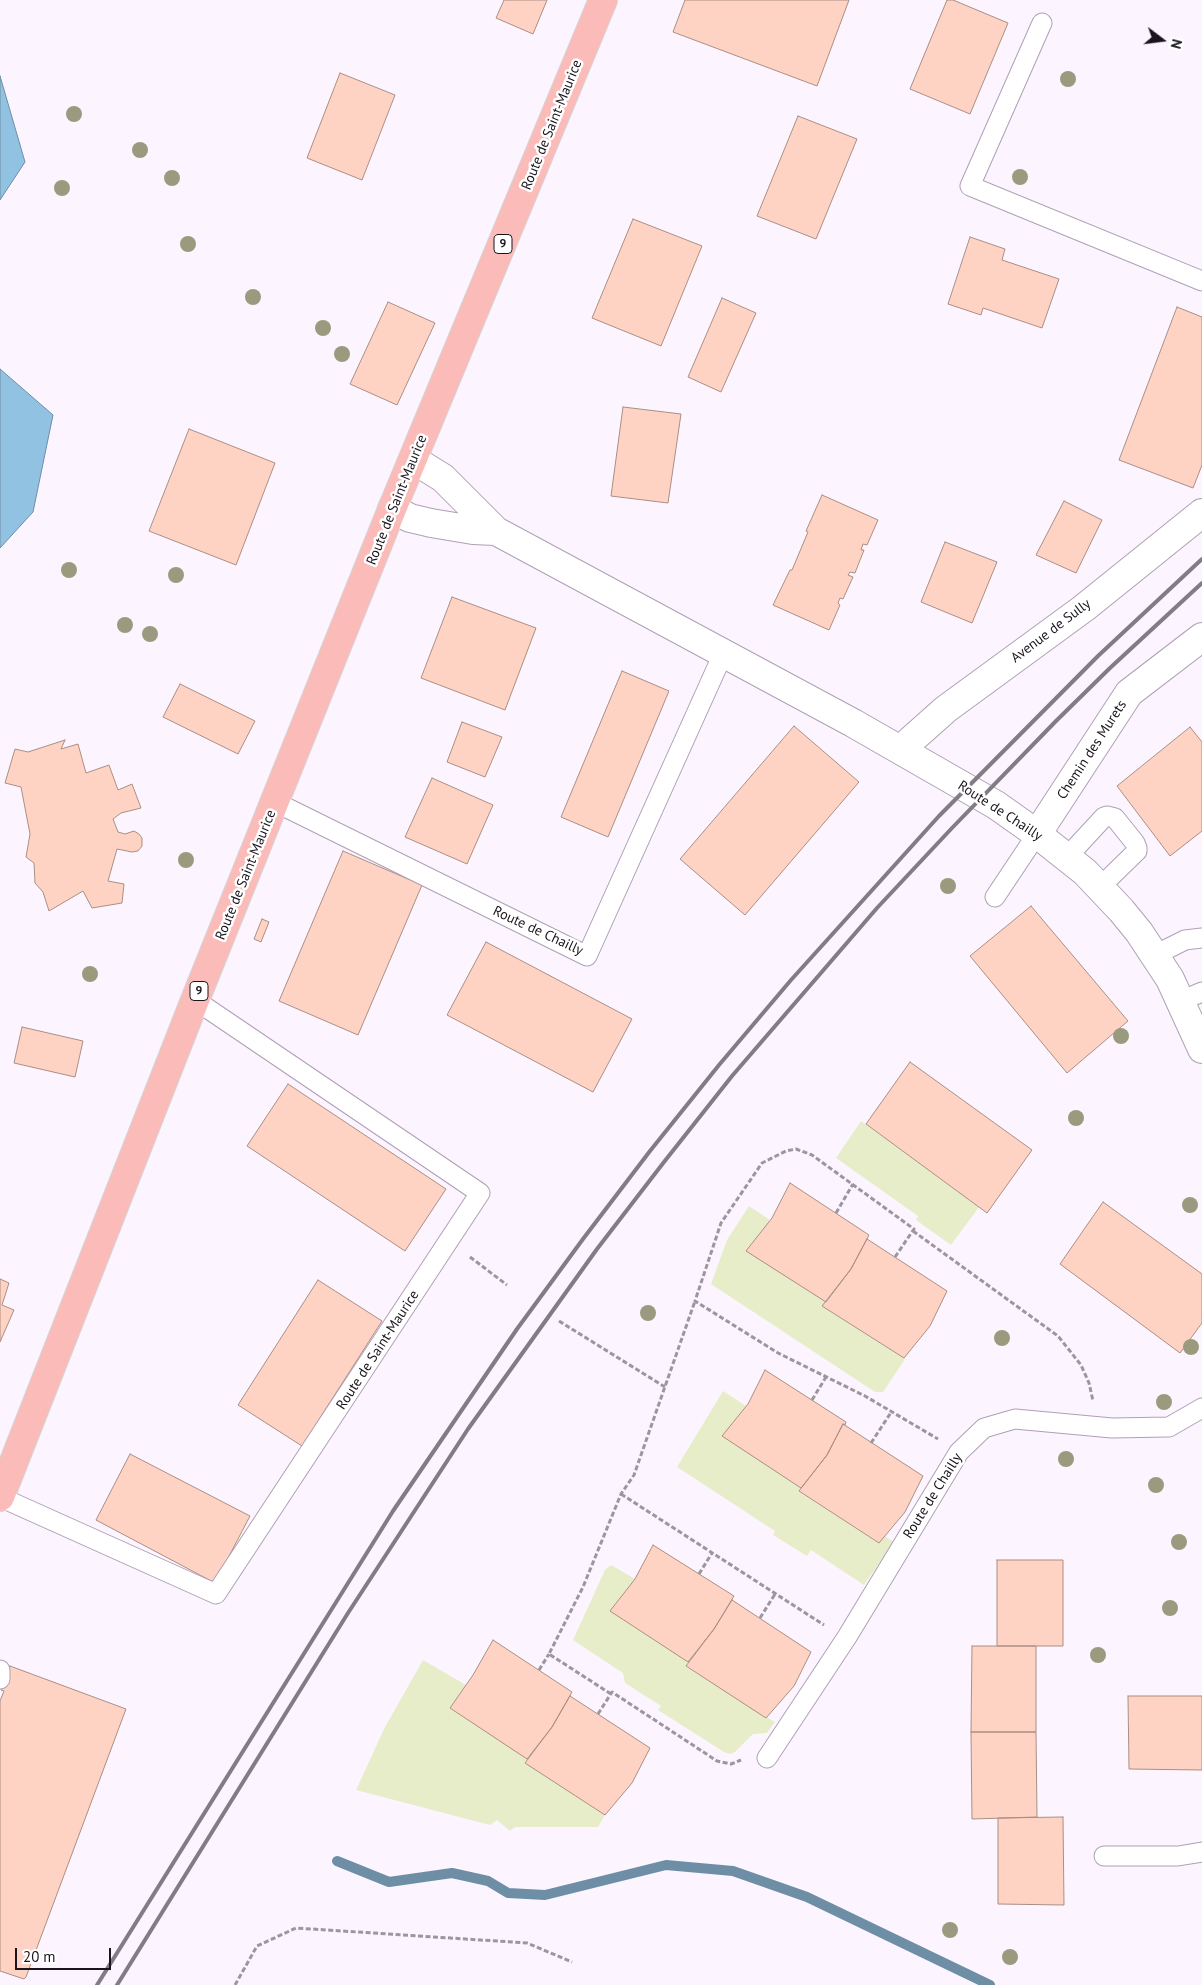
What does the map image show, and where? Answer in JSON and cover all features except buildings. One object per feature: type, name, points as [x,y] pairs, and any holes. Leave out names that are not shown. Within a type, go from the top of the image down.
[{"type":"main road","name":"Route de Saint-Maurice","points":[[0,1497],[195,1000],[392,509],[414,460],[603,0]]},
{"type":"street","name":"Route de Chailly","points":[[414,460],[442,478],[496,531],[904,752],[996,805],[1037,834],[1085,872],[1122,910],[1155,956],[1191,996],[1202,1049]]},
{"type":"street","name":"Route de Chailly","points":[[392,509],[410,518],[431,523],[473,530],[496,531]]},
{"type":"street","name":"Avenue de Sully","points":[[904,752],[910,741],[946,709],[1084,608],[1202,513]]},
{"type":"street","name":"Chemin des Murets","points":[[1037,834],[1129,693],[1202,636]]},
{"type":"lane","points":[[1042,23],[970,186],[1202,282]]},
{"type":"lane","name":"Route de Chailly","points":[[275,802],[587,956],[723,654]]},
{"type":"lane","points":[[1067,857],[1104,817],[1110,816],[1115,818],[1137,848],[1136,852],[1100,887]]},
{"type":"lane","points":[[995,898],[1037,834]]},
{"type":"lane","points":[[1155,956],[1185,940],[1202,938]]},
{"type":"lane","name":"Route de Saint-Maurice","points":[[0,1497],[216,1594],[480,1193],[195,1000]]},
{"type":"lane","name":"Route de Chailly","points":[[770,1752],[846,1639],[959,1452],[984,1428],[1015,1420],[1112,1428],[1169,1428],[1202,1408]]},
{"type":"lane","points":[[0,1670],[0,1679]]},
{"type":"lane","points":[[1104,1856],[1178,1856],[1202,1852]]},
{"type":"path","points":[[539,1670],[583,1588],[620,1494],[634,1475],[721,1223],[755,1172],[766,1159],[791,1150],[806,1152],[854,1184],[914,1229],[913,1231],[1050,1330],[1082,1365],[1088,1377],[1092,1394],[1093,1426]]},
{"type":"path","points":[[836,1213],[854,1184]]},
{"type":"path","points":[[895,1257],[913,1231]]},
{"type":"path","points":[[450,1241],[507,1285]]},
{"type":"path","points":[[695,1301],[778,1353],[892,1411],[959,1452]]},
{"type":"path","points":[[559,1321],[665,1387]]},
{"type":"path","points":[[812,1400],[826,1376]]},
{"type":"path","points":[[871,1443],[892,1411]]},
{"type":"path","points":[[620,1494],[846,1639]]},
{"type":"path","points":[[699,1574],[712,1554]]},
{"type":"path","points":[[760,1618],[775,1594]]},
{"type":"path","points":[[549,1654],[722,1763],[731,1764],[741,1760],[756,1744],[770,1752]]},
{"type":"path","points":[[598,1714],[610,1694]]},
{"type":"path","points":[[234,1985],[257,1946],[296,1928],[527,1943],[572,1962]]},
{"type":"green space","points":[[861,1121],[979,1207],[951,1245],[916,1220],[918,1216],[836,1158]]},
{"type":"green space","points":[[749,1206],[770,1220],[747,1251],[826,1302],[823,1307],[905,1359],[883,1392],[875,1392],[711,1284],[727,1240]]},
{"type":"green space","points":[[723,1391],[746,1406],[723,1436],[801,1488],[799,1491],[801,1493],[878,1543],[885,1536],[894,1542],[864,1585],[811,1550],[807,1556],[773,1535],[775,1531],[677,1467]]},
{"type":"green space","points":[[611,1565],[635,1579],[610,1611],[688,1662],[686,1667],[775,1722],[767,1733],[753,1734],[735,1752],[730,1754],[724,1752],[658,1710],[661,1706],[625,1683],[623,1673],[573,1640],[605,1570]]},
{"type":"green space","points":[[423,1660],[466,1685],[450,1708],[527,1759],[525,1763],[605,1815],[598,1827],[515,1827],[510,1831],[497,1820],[490,1825],[356,1790],[385,1727]]},
{"type":"water","points":[[0,76],[25,162],[0,200]]},
{"type":"water","points":[[0,369],[53,415],[33,512],[0,548]]},
{"type":"waterway","points":[[337,1861],[389,1882],[452,1873],[488,1881],[508,1893],[545,1895],[666,1865],[733,1871],[807,1897],[990,1985]]},
{"type":"railway","points":[[97,1985],[393,1511],[517,1329],[650,1151],[791,980],[939,816],[1098,656],[1202,559]]},
{"type":"railway","points":[[117,1985],[348,1613],[468,1429],[597,1249],[664,1162],[732,1076],[877,908],[1056,721],[1202,583]]}]
